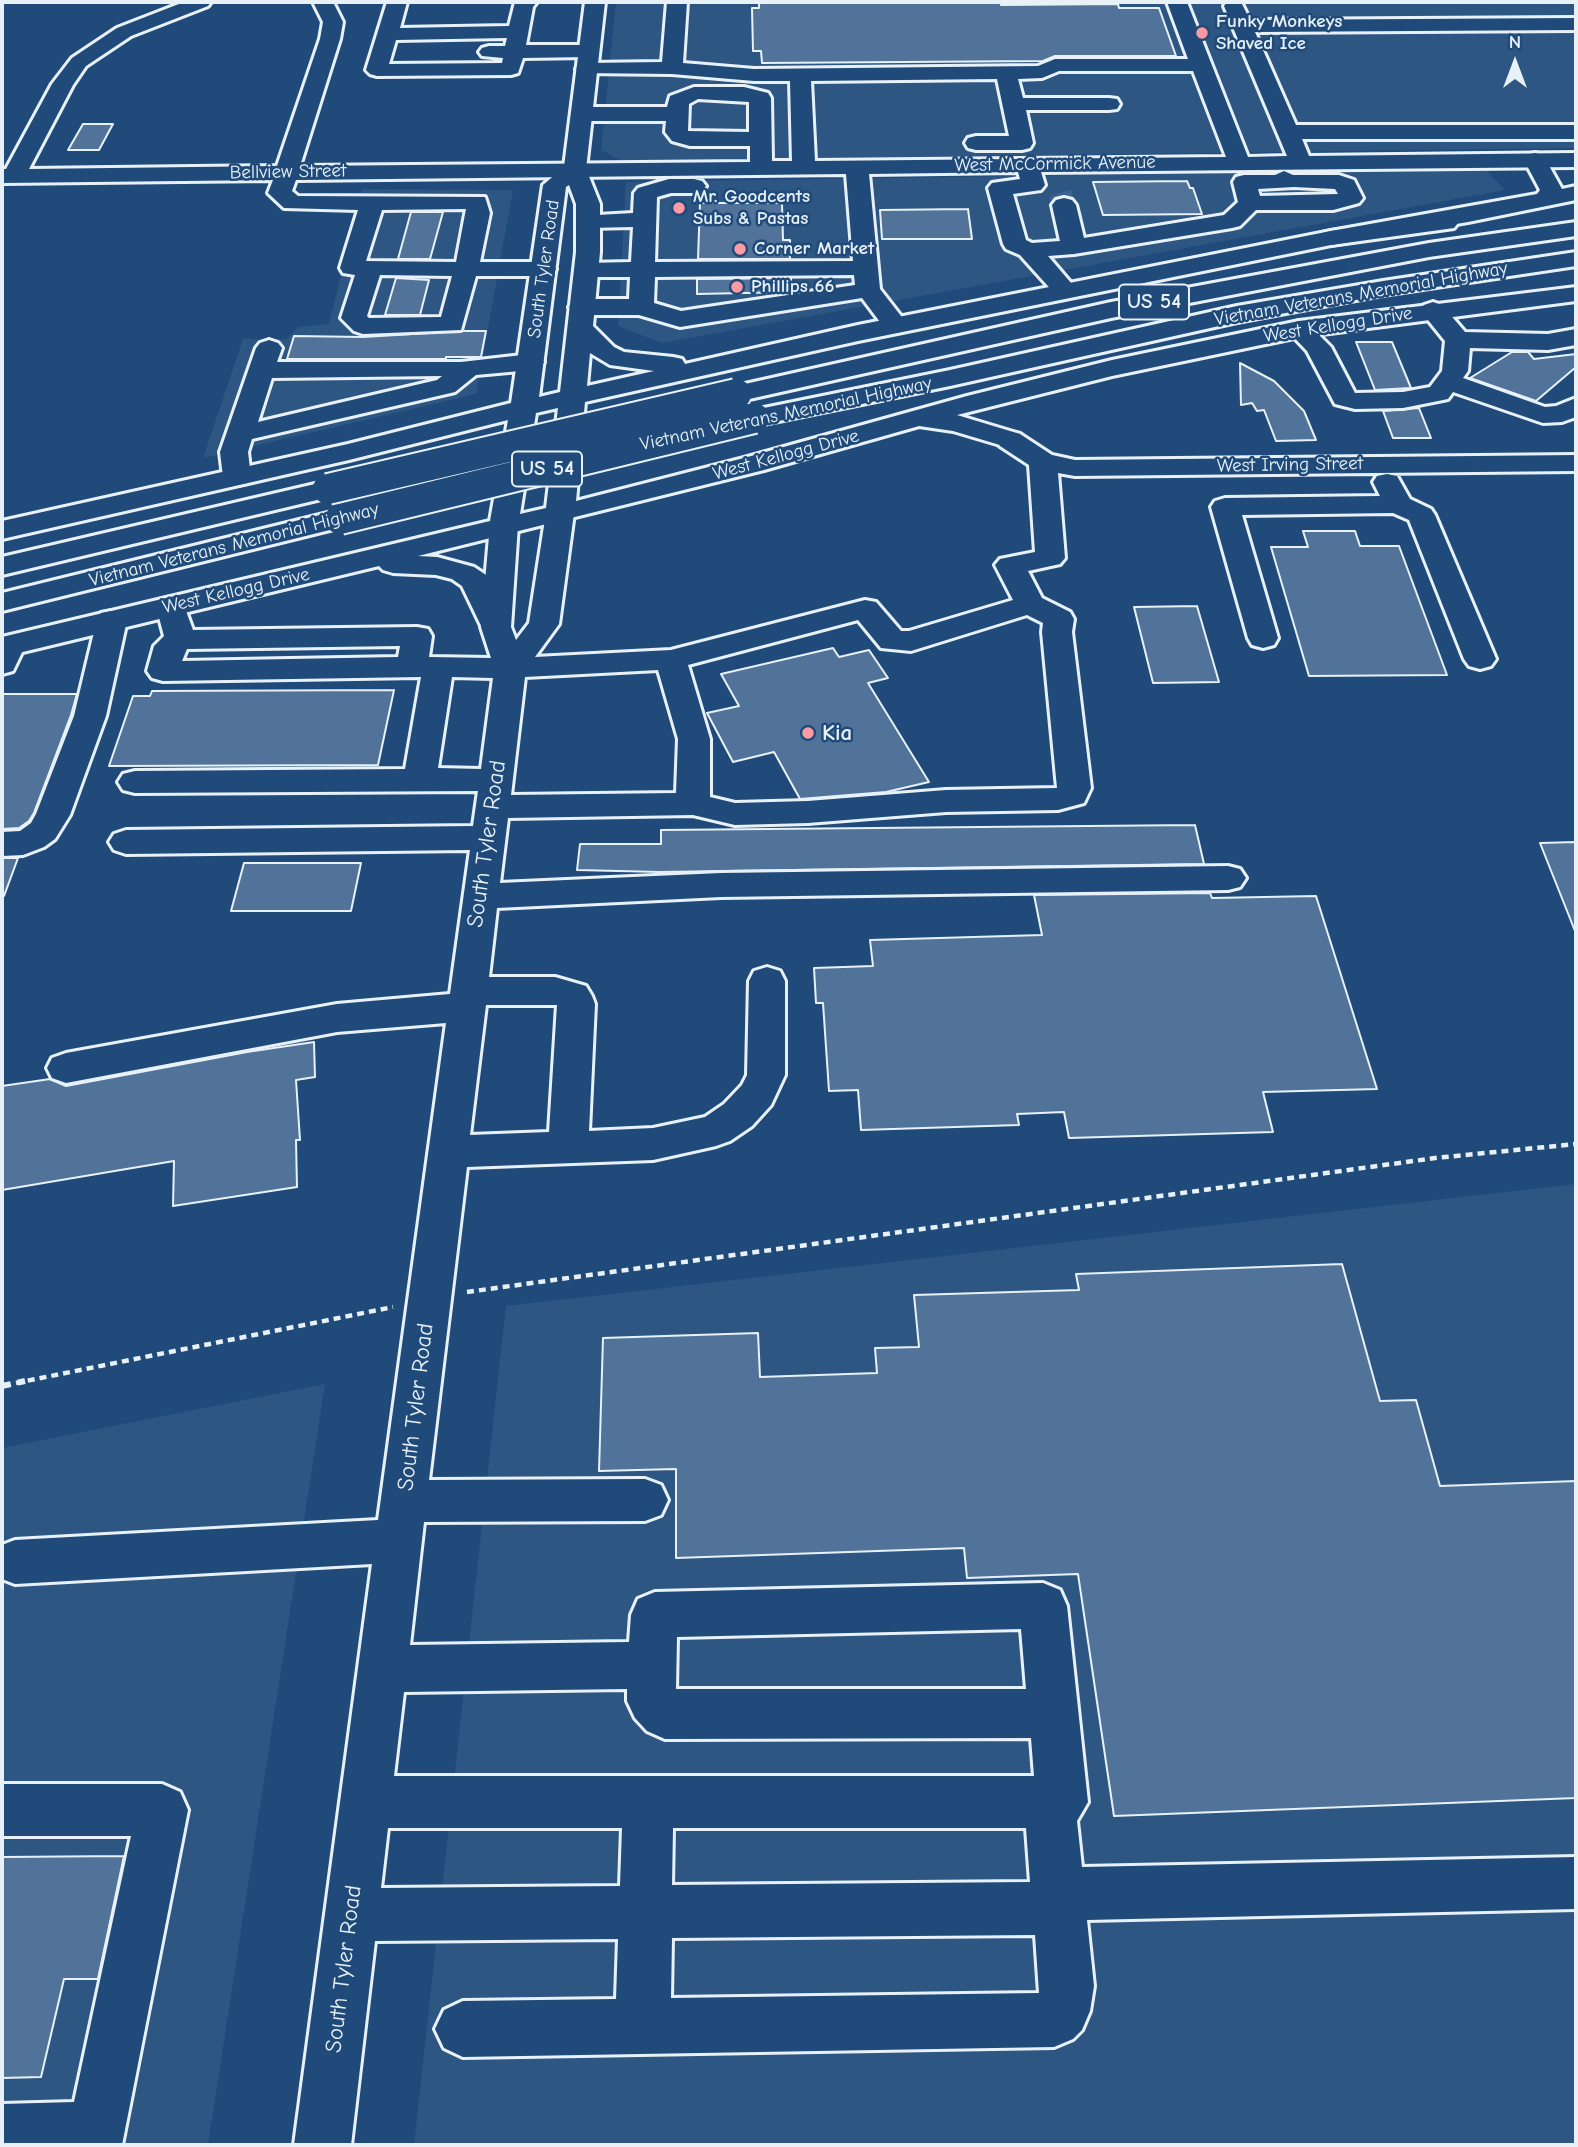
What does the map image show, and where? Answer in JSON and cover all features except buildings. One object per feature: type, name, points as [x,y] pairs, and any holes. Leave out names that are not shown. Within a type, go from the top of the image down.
[{"type":"main road","points":[[8,176],[79,62],[124,32],[201,2]]},
{"type":"main road","points":[[349,2],[325,3],[333,22],[330,40],[280,193],[292,202],[477,202],[478,213],[452,325],[363,326],[354,318],[370,268]]},
{"type":"main road","points":[[397,2],[377,69],[380,71],[508,70],[512,68],[523,5],[527,2]]},
{"type":"main road","name":"South Tyler Road","points":[[510,668],[544,624],[560,513],[586,270],[588,204],[575,169],[595,2]]},
{"type":"main road","points":[[672,68],[677,2]]},
{"type":"main road","points":[[1177,2],[1240,162]]},
{"type":"main road","points":[[1233,2],[1301,162]]},
{"type":"main road","points":[[1243,26],[1574,27]]},
{"type":"main road","points":[[385,43],[517,42],[588,60],[754,75],[1042,72],[1055,65],[1148,65],[1203,72]]},
{"type":"main road","points":[[1006,72],[1028,164]]},
{"type":"main road","points":[[800,74],[814,142],[804,166]]},
{"type":"main road","points":[[761,139],[690,139],[676,132],[678,101],[694,93],[754,95],[760,98],[761,139],[761,167]]},
{"type":"main road","points":[[1013,104],[1109,104]]},
{"type":"main road","points":[[582,114],[677,114]]},
{"type":"main road","points":[[1284,124],[1391,132],[1576,132]]},
{"type":"main road","points":[[1442,132],[1459,161]]},
{"type":"main road","points":[[1208,140],[1230,139]]},
{"type":"main road","points":[[950,143],[1028,164],[1051,185],[1057,187],[1074,247]]},
{"type":"main road","points":[[1050,143],[1000,188],[1015,244],[1030,250],[1074,247],[1233,221],[1250,203],[1333,203],[1351,198],[1346,185],[1339,182],[1281,172],[1244,182],[1250,203]]},
{"type":"main road","points":[[1535,160],[1576,176]]},
{"type":"main road","points":[[1535,160],[1552,191],[1544,200]]},
{"type":"main road","name":"West McCormick Avenue","points":[[575,169],[804,166],[858,175],[1028,164],[1240,162],[1281,172],[1301,162],[1576,160]]},
{"type":"main road","name":"Bellview Street","points":[[8,176],[575,169]]},
{"type":"main road","name":"South Tyler Road","points":[[322,2145],[510,668],[496,627],[504,525],[531,362],[555,185],[575,169]]},
{"type":"main road","points":[[641,307],[646,193],[669,186],[858,175],[867,279],[895,325]]},
{"type":"main road","points":[[2,530],[349,452],[524,408],[895,325],[1331,237],[1576,193]]},
{"type":"main road","points":[[372,203],[352,268],[544,269]]},
{"type":"main road","points":[[1331,237],[1576,206]]},
{"type":"main road","points":[[588,221],[645,219]]},
{"type":"main road","points":[[1225,222],[1259,251]]},
{"type":"main road","name":"Vietnam Veterans Memorial Highway","points":[[2,566],[736,394],[1111,310],[1429,250],[1576,229]]},
{"type":"main road","points":[[1030,250],[1065,290]]},
{"type":"main road","name":"Vietnam Veterans Memorial Highway","points":[[2,602],[754,418],[950,378],[1237,314],[1383,288],[1576,259]]},
{"type":"main road","points":[[586,270],[867,279]]},
{"type":"main road","points":[[1299,329],[1407,303],[1576,275]]},
{"type":"main road","points":[[705,368],[623,360],[606,353],[590,340],[581,317],[641,307],[680,318],[867,279]]},
{"type":"main road","name":"West Kellogg Drive","points":[[4,652],[112,620],[754,464],[1025,390],[1299,329],[1576,293]]},
{"type":"main road","points":[[1299,329],[1318,347],[1344,398],[1355,401],[1403,400],[1438,393],[1455,370],[1458,340],[1433,310]]},
{"type":"main road","points":[[1458,340],[1548,342],[1576,337]]},
{"type":"main road","points":[[237,477],[234,452],[265,359],[318,369],[469,368],[531,362]]},
{"type":"main road","points":[[240,434],[446,386],[469,368]]},
{"type":"main road","points":[[705,368],[656,386],[642,398],[638,410],[643,423],[671,452],[685,460],[754,464]]},
{"type":"main road","points":[[303,419],[318,369]]},
{"type":"main road","points":[[363,405],[374,369]]},
{"type":"main road","points":[[1447,381],[1543,415],[1562,414],[1576,406]]},
{"type":"main road","points":[[1010,440],[1004,424],[1005,413],[1025,390]]},
{"type":"main road","name":"West Irving Street","points":[[918,419],[956,422],[1010,440],[1042,462],[1075,468],[1576,463]]},
{"type":"main road","points":[[349,452],[397,452],[419,459],[443,485],[443,510],[423,532],[391,552]]},
{"type":"main road","points":[[126,842],[492,808],[693,804],[735,814],[747,814],[946,801],[1058,800],[1072,795],[1074,789],[1057,632],[1059,619],[1030,604],[1010,565],[1050,558],[1042,462]]},
{"type":"main road","points":[[1378,465],[1398,504]]},
{"type":"main road","points":[[1263,638],[1225,507],[1398,504],[1420,515],[1479,659]]},
{"type":"main road","points":[[321,570],[396,564],[454,569],[475,581],[496,627]]},
{"type":"main road","points":[[171,606],[180,640],[170,646],[163,671],[510,668],[671,660],[865,609],[887,637],[902,643],[1030,604]]},
{"type":"main road","points":[[2,844],[23,843],[32,839],[43,831],[53,815],[90,716],[112,620]]},
{"type":"main road","points":[[671,660],[694,739],[693,804]]},
{"type":"main road","points":[[420,779],[425,667]]},
{"type":"main road","points":[[135,782],[356,782],[420,779],[492,808]]},
{"type":"main road","points":[[481,896],[721,886],[1227,878]]},
{"type":"main road","points":[[447,1152],[568,1148],[681,1140],[716,1130],[737,1115],[757,1094],[766,1075],[767,981]]},
{"type":"main road","points":[[66,1068],[337,1018],[467,999],[555,991],[573,996],[576,1004],[568,1148]]},
{"type":"main road","points":[[15,1562],[402,1521],[645,1500]]},
{"type":"main road","points":[[366,1802],[1062,1802],[1054,1713],[1043,1606],[655,1615],[650,1693],[652,1701],[665,1714],[1054,1713]]},
{"type":"main road","points":[[383,1669],[651,1665]]},
{"type":"main road","points":[[643,2025],[648,1802]]},
{"type":"main road","points":[[463,2029],[1054,2020],[1063,2011],[1067,1986],[1050,1802]]},
{"type":"main road","points":[[2,1810],[162,1810],[95,2138],[2,2132]]},
{"type":"main road","points":[[351,1915],[644,1912],[1576,1883]]},
{"type":"path","points":[[2,1386],[498,1286],[1435,1158],[1576,1144]]},
{"type":"shaded area","points":[[616,2],[1576,2],[1576,148],[622,161],[601,150]]},
{"type":"shaded area","points":[[1485,169],[1505,190],[662,343],[618,326],[626,182]]},
{"type":"shaded area","points":[[362,189],[513,190],[476,394],[203,458],[243,339],[287,339],[298,327],[329,324]]},
{"type":"shaded area","points":[[1576,1184],[1576,2145],[414,2145],[506,1306]]},
{"type":"shaded area","points":[[325,1384],[208,2145],[2,2145],[2,1448]]},
{"type":"tunnel","points":[[1060,193],[1064,205]]},
{"type":"place","name":"Funky Monkeys Shaved Ice","points":[[1202,33]]},
{"type":"place","name":"Mr. Goodcents Subs & Pastas","points":[[679,208]]},
{"type":"place","name":"Corner Market","points":[[740,249]]},
{"type":"place","name":"Phillips 66","points":[[737,287]]},
{"type":"place","name":"Kia","points":[[808,733]]}]
